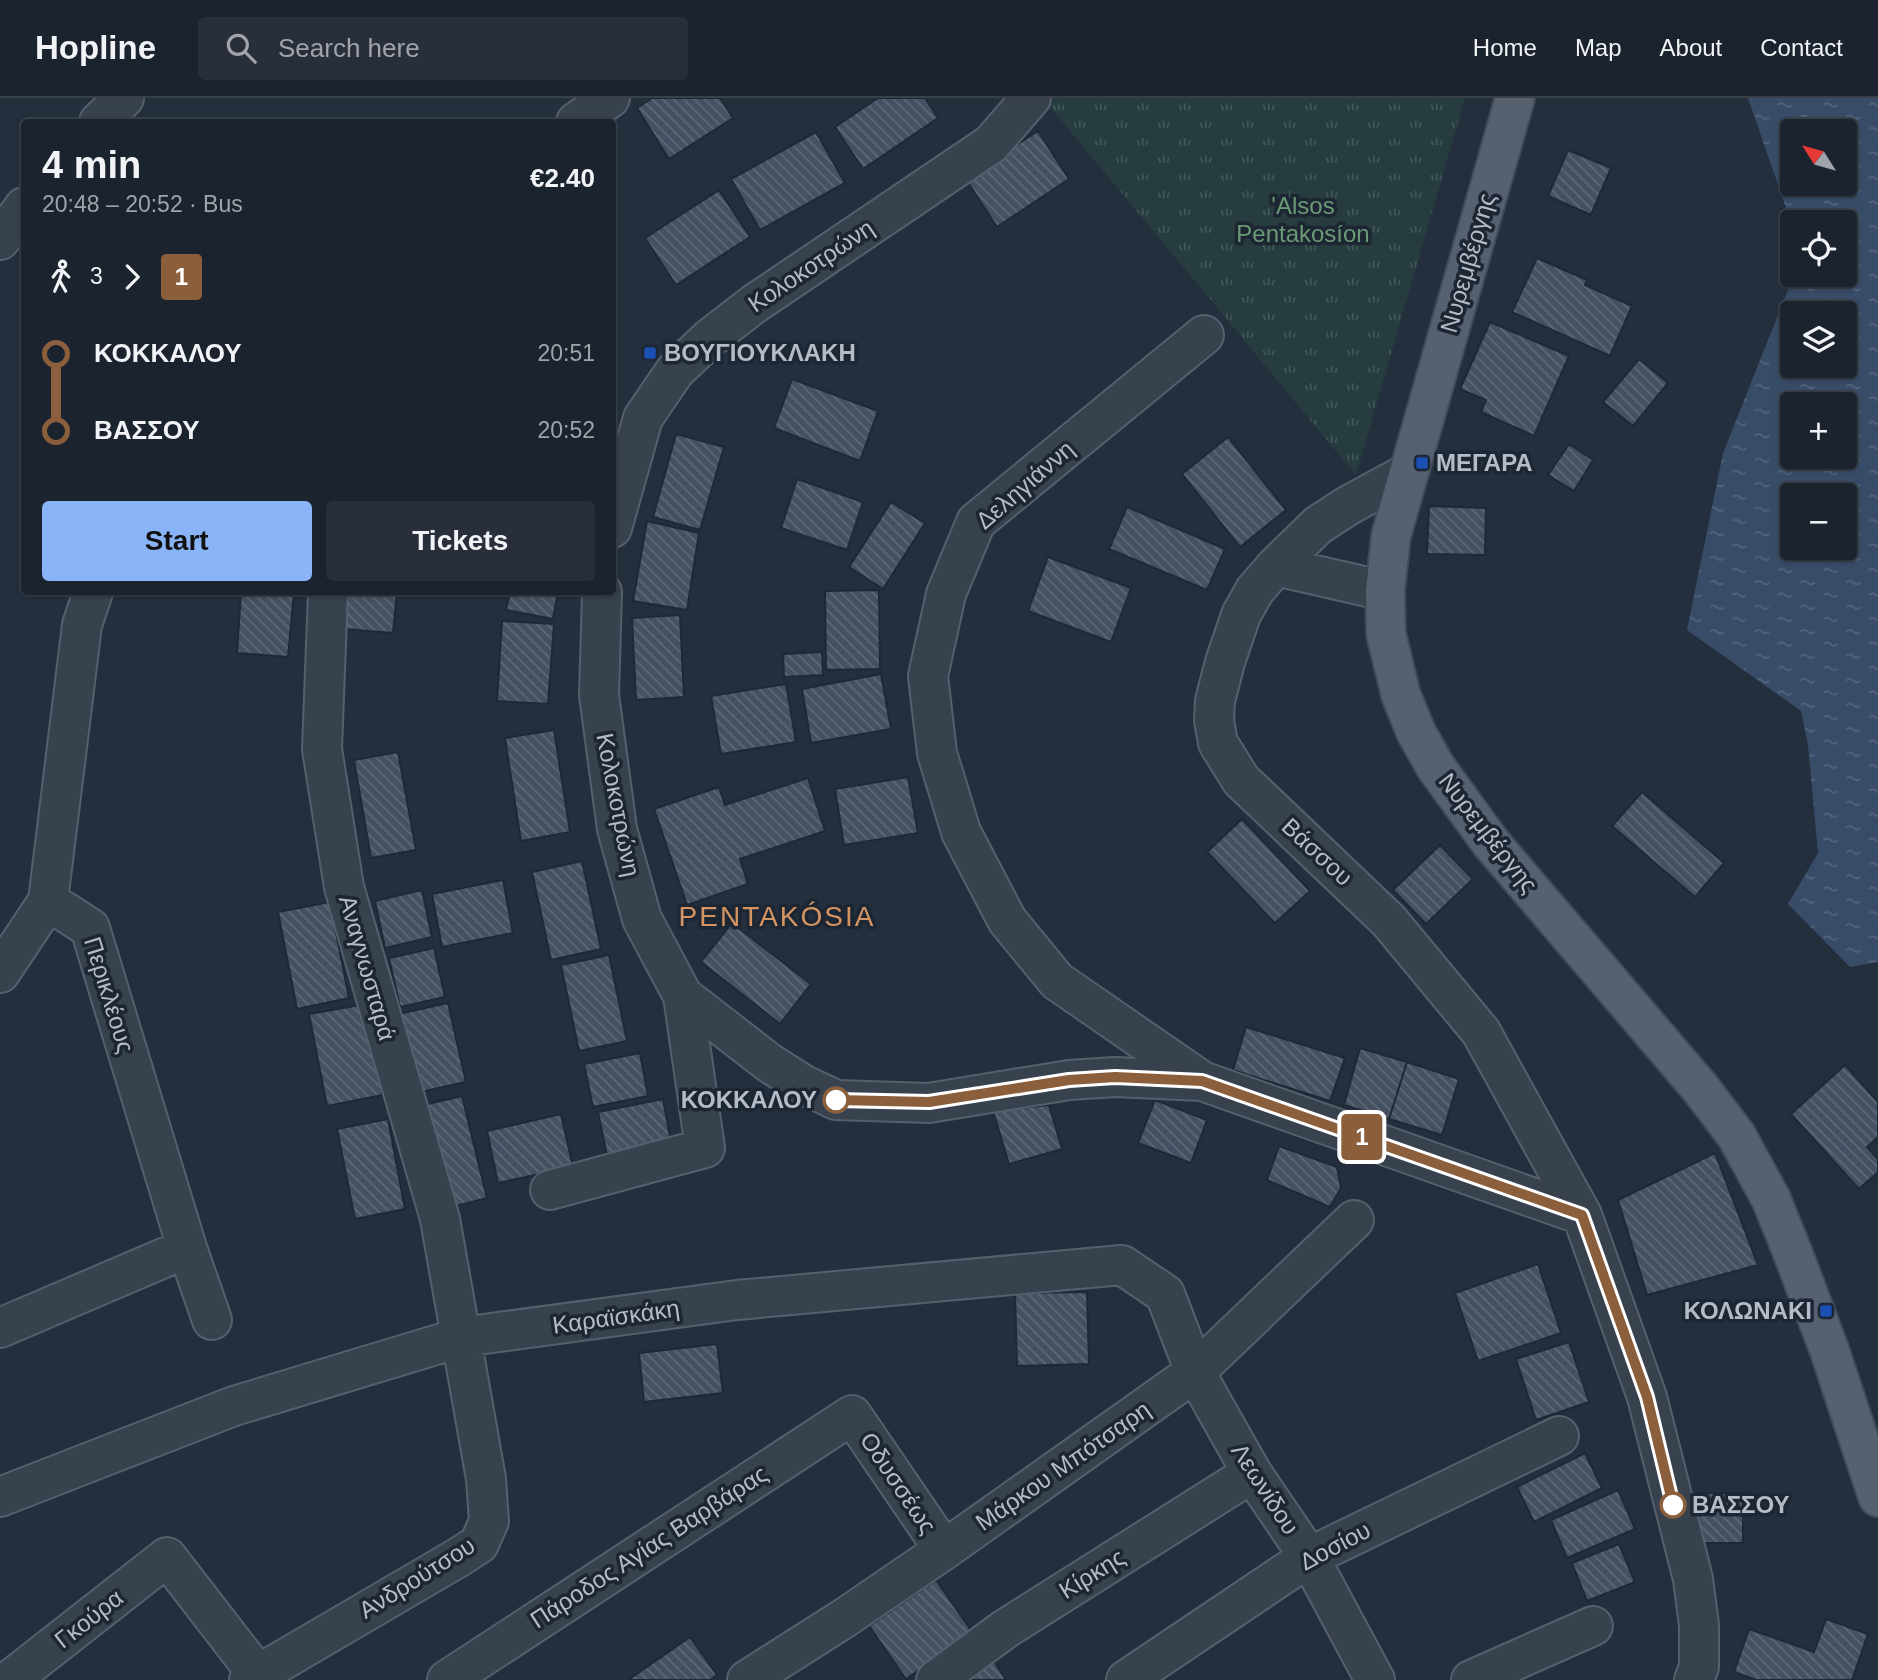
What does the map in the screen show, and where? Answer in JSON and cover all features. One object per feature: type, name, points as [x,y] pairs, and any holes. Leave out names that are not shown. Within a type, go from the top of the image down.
[{"type":"main road","name":"Νυρεμβέργης","points":[[1515,98],[1391,536],[1385,591],[1386,634],[1401,695],[1416,732],[1435,766],[1491,843],[1701,1089],[1736,1135],[1771,1199],[1829,1349],[1878,1497]]},
{"type":"street","points":[[102,119],[124,98]]},
{"type":"street","points":[[580,119],[610,98]]},
{"type":"street","name":"Κολοκοτρώνη","points":[[616,499],[628,413],[710,338],[754,304],[991,144],[1031,98]]},
{"type":"street","points":[[0,240],[21,211]]},
{"type":"street","name":"Δεληγιάννη","points":[[1202,1081],[1057,981],[1007,920],[961,832],[937,753],[928,676],[946,594],[976,522],[1204,335]]},
{"type":"street","name":"Βάσσου","points":[[1408,473],[1318,525],[1255,590],[1241,615],[1224,662],[1215,701],[1214,720],[1218,743],[1241,780],[1389,920],[1481,1032],[1582,1215]]},
{"type":"street","points":[[1276,566],[1385,591]]},
{"type":"street","points":[[0,973],[48,901],[82,625],[92,595]]},
{"type":"street","name":"Αναγνωσταρά","points":[[328,595],[322,749],[344,887],[440,1219],[462,1337]]},
{"type":"street","name":"Κολοκοτρώνη","points":[[602,595],[599,695],[617,829],[642,919],[684,996],[768,1062],[802,1084],[836,1100],[929,1102],[1069,1080],[1115,1077],[1202,1081],[1582,1215]]},
{"type":"street","name":"Περικλέους","points":[[48,901],[90,928],[187,1248],[212,1320]]},
{"type":"street","points":[[550,1190],[705,1148],[684,996]]},
{"type":"street","points":[[1582,1215],[1647,1397],[1693,1579],[1699,1625],[1699,1667],[1694,1680]]},
{"type":"street","name":"Μάρκου Μπότσαρη","points":[[747,1680],[944,1550],[1195,1372],[1354,1220]]},
{"type":"street","points":[[0,1328],[187,1248]]},
{"type":"street","name":"Καραϊσκάκη","points":[[0,1497],[234,1406],[462,1337],[737,1300],[1122,1265],[1165,1294],[1195,1372]]},
{"type":"street","name":"Ανδρούτσου","points":[[256,1678],[479,1544],[489,1521],[486,1479],[462,1337]]},
{"type":"street","name":"Λεωνίδου","points":[[1195,1372],[1252,1473],[1309,1557],[1376,1680]]},
{"type":"street","name":"Οδυσσέως","points":[[852,1415],[944,1550]]},
{"type":"street","name":"Πάροδος Αγίας Βαρβάρας","points":[[447,1680],[852,1415]]},
{"type":"street","name":"Δοσίου","points":[[1126,1680],[1309,1557],[1559,1436]]},
{"type":"street","name":"Κίρκης","points":[[936,1680],[1005,1629],[1252,1473]]},
{"type":"street","name":"Γκούρα","points":[[10,1680],[167,1558],[256,1678]]},
{"type":"street","points":[[1471,1680],[1593,1626]]},
{"type":"green space","name":"'Alsos Pentakosíon","points":[[1047,98],[1465,98],[1356,475],[1046,102]]},
{"type":"water","points":[[1748,98],[1878,98],[1878,962],[1850,967],[1788,904],[1818,853],[1808,745],[1801,711],[1687,630],[1723,453],[1780,310],[1780,378],[1857,378],[1857,301],[1784,301],[1789,287],[1857,287],[1857,210],[1787,210],[1782,196],[1857,196],[1857,119],[1780,119],[1780,190]]},
{"type":"building","points":[[652,98],[720,98],[733,118],[669,159],[637,108]]},
{"type":"building","points":[[878,98],[925,98],[938,118],[863,169],[835,127]]},
{"type":"building","points":[[1038,131],[1069,179],[997,227],[965,178]]},
{"type":"building","points":[[816,132],[845,183],[760,230],[731,179]]},
{"type":"building","points":[[1568,150],[1611,168],[1591,215],[1548,196]]},
{"type":"building","points":[[719,190],[750,237],[676,285],[645,238]]},
{"type":"building","points":[[1537,258],[1587,280],[1585,285],[1632,306],[1610,356],[1512,312]]},
{"type":"building","points":[[1490,322],[1569,356],[1534,436],[1481,412],[1486,400],[1460,389]]},
{"type":"building","points":[[1639,359],[1668,383],[1633,426],[1603,402]]},
{"type":"building","points":[[792,379],[878,411],[860,461],[774,428]]},
{"type":"building","points":[[676,434],[724,447],[700,530],[653,517]]},
{"type":"building","points":[[1228,437],[1286,510],[1240,547],[1182,474]]},
{"type":"building","points":[[1569,444],[1593,460],[1574,491],[1548,475]]},
{"type":"building","points":[[797,479],[863,502],[847,550],[781,528]]},
{"type":"building","points":[[891,502],[925,523],[883,589],[849,567]]},
{"type":"building","points":[[1429,506],[1486,508],[1485,555],[1427,554]]},
{"type":"building","points":[[1127,507],[1225,549],[1207,590],[1109,549]]},
{"type":"building","points":[[647,521],[699,533],[687,610],[633,601]]},
{"type":"building","points":[[1048,557],[1131,588],[1111,642],[1028,611]]},
{"type":"building","points":[[879,590],[880,669],[826,670],[825,591]]},
{"type":"building","points":[[241,595],[294,595],[288,657],[237,653]]},
{"type":"building","points":[[348,595],[397,595],[393,633],[345,629]]},
{"type":"building","points":[[509,595],[557,595],[553,619],[506,610]]},
{"type":"building","points":[[680,615],[684,697],[636,700],[632,618]]},
{"type":"building","points":[[502,621],[554,624],[548,704],[497,701]]},
{"type":"building","points":[[822,652],[823,675],[784,677],[783,654]]},
{"type":"building","points":[[881,674],[891,729],[811,743],[802,689]]},
{"type":"building","points":[[786,684],[796,742],[721,754],[711,696]]},
{"type":"building","points":[[554,730],[570,832],[521,841],[505,738]]},
{"type":"building","points":[[398,752],[416,850],[371,858],[354,760]]},
{"type":"building","points":[[908,777],[918,833],[844,845],[835,789]]},
{"type":"building","points":[[808,778],[825,831],[740,859],[748,884],[687,905],[654,809],[719,787],[725,805]]},
{"type":"building","points":[[1642,792],[1724,863],[1695,897],[1612,826]]},
{"type":"building","points":[[1242,819],[1310,891],[1275,923],[1207,852]]},
{"type":"building","points":[[1440,845],[1473,879],[1426,924],[1393,890]]},
{"type":"building","points":[[582,861],[601,949],[551,960],[532,872]]},
{"type":"building","points":[[503,880],[513,933],[442,947],[432,894]]},
{"type":"building","points":[[422,890],[432,937],[385,948],[375,901]]},
{"type":"building","points":[[330,902],[349,998],[297,1009],[278,912]]},
{"type":"building","points":[[732,923],[811,984],[780,1024],[701,962]]},
{"type":"building","points":[[434,948],[445,997],[400,1007],[389,958]]},
{"type":"building","points":[[609,955],[627,1041],[579,1051],[561,965]]},
{"type":"building","points":[[448,1003],[466,1082],[416,1093],[398,1014]]},
{"type":"building","points":[[366,1004],[383,1095],[327,1106],[309,1014]]},
{"type":"building","points":[[1246,1027],[1345,1058],[1330,1101],[1233,1070]]},
{"type":"building","points":[[1360,1048],[1407,1062],[1389,1119],[1344,1105]]},
{"type":"building","points":[[640,1053],[648,1096],[593,1107],[584,1064]]},
{"type":"building","points":[[1407,1062],[1459,1079],[1442,1135],[1389,1119]]},
{"type":"building","points":[[1845,1065],[1878,1102],[1878,1137],[1867,1147],[1878,1159],[1878,1172],[1859,1189],[1791,1114]]},
{"type":"building","points":[[462,1096],[487,1198],[441,1210],[415,1107]]},
{"type":"building","points":[[663,1099],[671,1142],[607,1156],[598,1112]]},
{"type":"building","points":[[1155,1100],[1207,1120],[1191,1163],[1138,1143]]},
{"type":"building","points":[[1049,1105],[1062,1149],[1009,1164],[993,1111]]},
{"type":"building","points":[[561,1114],[573,1167],[498,1183],[487,1131]]},
{"type":"building","points":[[388,1119],[405,1209],[355,1219],[337,1129]]},
{"type":"building","points":[[1279,1146],[1337,1167],[1341,1188],[1330,1207],[1267,1180]]},
{"type":"building","points":[[1715,1153],[1758,1265],[1647,1295],[1618,1200]]},
{"type":"building","points":[[1538,1264],[1561,1333],[1478,1361],[1455,1293]]},
{"type":"building","points":[[1087,1292],[1089,1364],[1017,1366],[1015,1293]]},
{"type":"building","points":[[1569,1342],[1589,1402],[1536,1420],[1516,1359]]},
{"type":"building","points":[[717,1344],[723,1393],[644,1402],[639,1353]]},
{"type":"building","points":[[1585,1453],[1602,1488],[1534,1522],[1517,1487]]},
{"type":"building","points":[[1618,1490],[1635,1529],[1567,1558],[1551,1520]]},
{"type":"building","points":[[1698,1493],[1743,1493],[1743,1543],[1698,1543]]},
{"type":"building","points":[[1619,1544],[1635,1582],[1587,1601],[1572,1563]]},
{"type":"building","points":[[936,1580],[973,1633],[906,1679],[869,1626]]},
{"type":"building","points":[[1826,1619],[1868,1634],[1852,1680],[1756,1680],[1734,1672],[1749,1629],[1814,1652]]},
{"type":"building","points":[[690,1637],[717,1675],[710,1680],[628,1680]]},
{"type":"building","points":[[994,1661],[1006,1680],[965,1680]]},
{"type":"bus line","name":"1","points":[[836,1100],[929,1102],[1069,1080],[1115,1077],[1202,1081],[1582,1215],[1647,1397],[1673,1505]]},
{"type":"place","name":"ΒΟΥΓΙΟΥΚΛΑΚΗ","points":[[650,353]]},
{"type":"place","name":"ΜΕΓΑΡΑ","points":[[1422,463]]},
{"type":"place","name":"ΚΟΚΚΑΛΟΥ","points":[[836,1100]]},
{"type":"place","name":"ΚΟΛΩΝΑΚΙ","points":[[1826,1311]]},
{"type":"place","name":"ΒΑΣΣΟΥ","points":[[1673,1505]]},
{"type":"district","name":"PENTAKÓSIA","points":[[777,916]]}]
